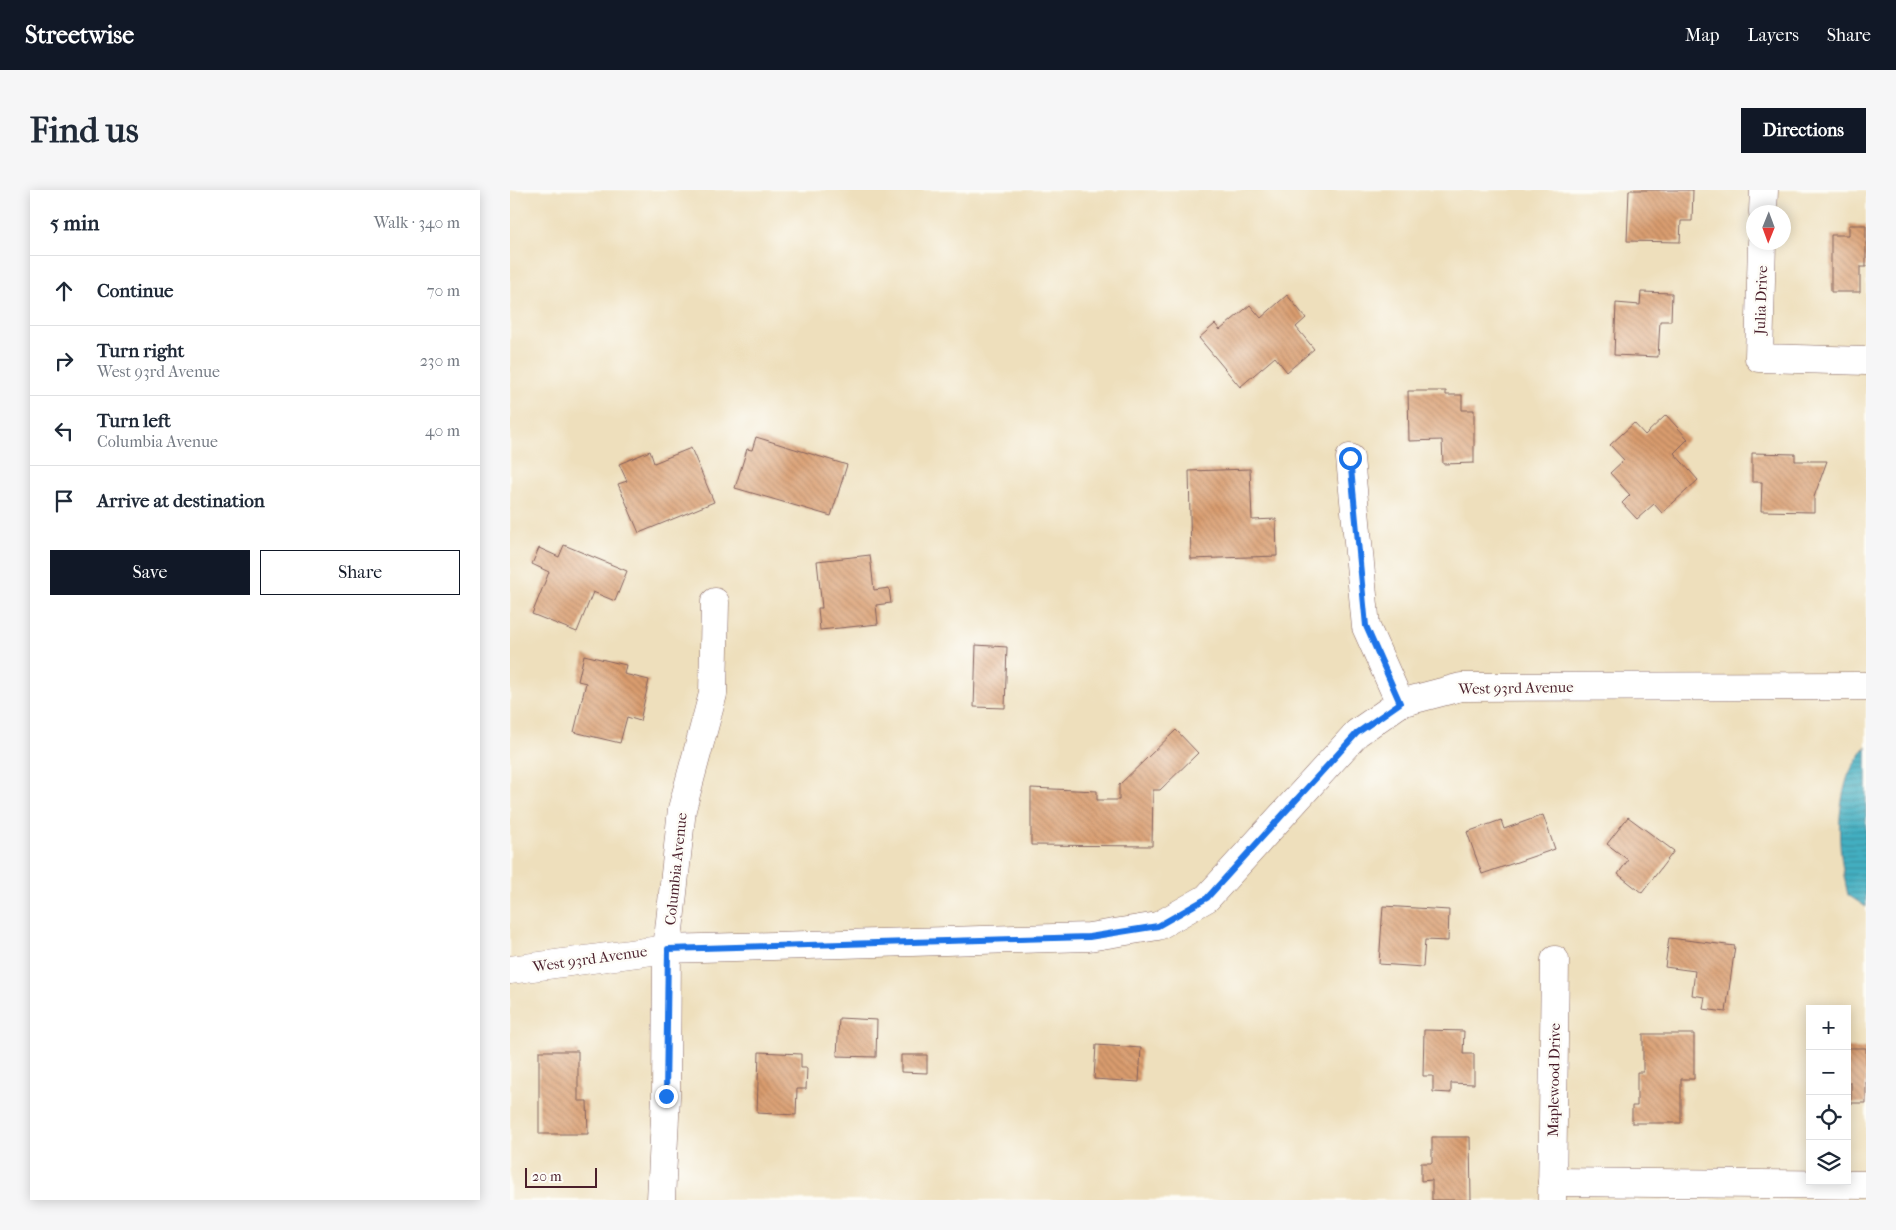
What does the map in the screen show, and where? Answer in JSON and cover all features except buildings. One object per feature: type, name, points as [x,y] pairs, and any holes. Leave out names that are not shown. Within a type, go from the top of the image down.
[{"type":"street","points":[[1763,205],[1764,190]]},
{"type":"street","name":"Julia Drive","points":[[1762,250],[1759,358],[1866,361]]},
{"type":"street","points":[[1350,458],[1366,626],[1400,703]]},
{"type":"street","name":"Columbia Avenue","points":[[661,1200],[666,1096],[668,949],[682,808],[713,694],[715,602]]},
{"type":"street","name":"West 93rd Avenue","points":[[510,970],[668,949],[1089,937],[1158,926],[1207,898],[1357,733],[1400,703],[1461,687],[1866,686]]},
{"type":"street","name":"Maplewood Drive","points":[[1552,1191],[1555,960]]},
{"type":"street","points":[[1552,1191],[1866,1185]]},
{"type":"water","points":[[1866,746],[1866,907],[1848,895],[1842,866],[1840,823],[1843,794],[1848,775]]},
{"type":"route","points":[[666,1096],[668,949],[803,943],[1089,937],[1158,926],[1207,898],[1357,733],[1400,703],[1366,626],[1350,458]]}]
